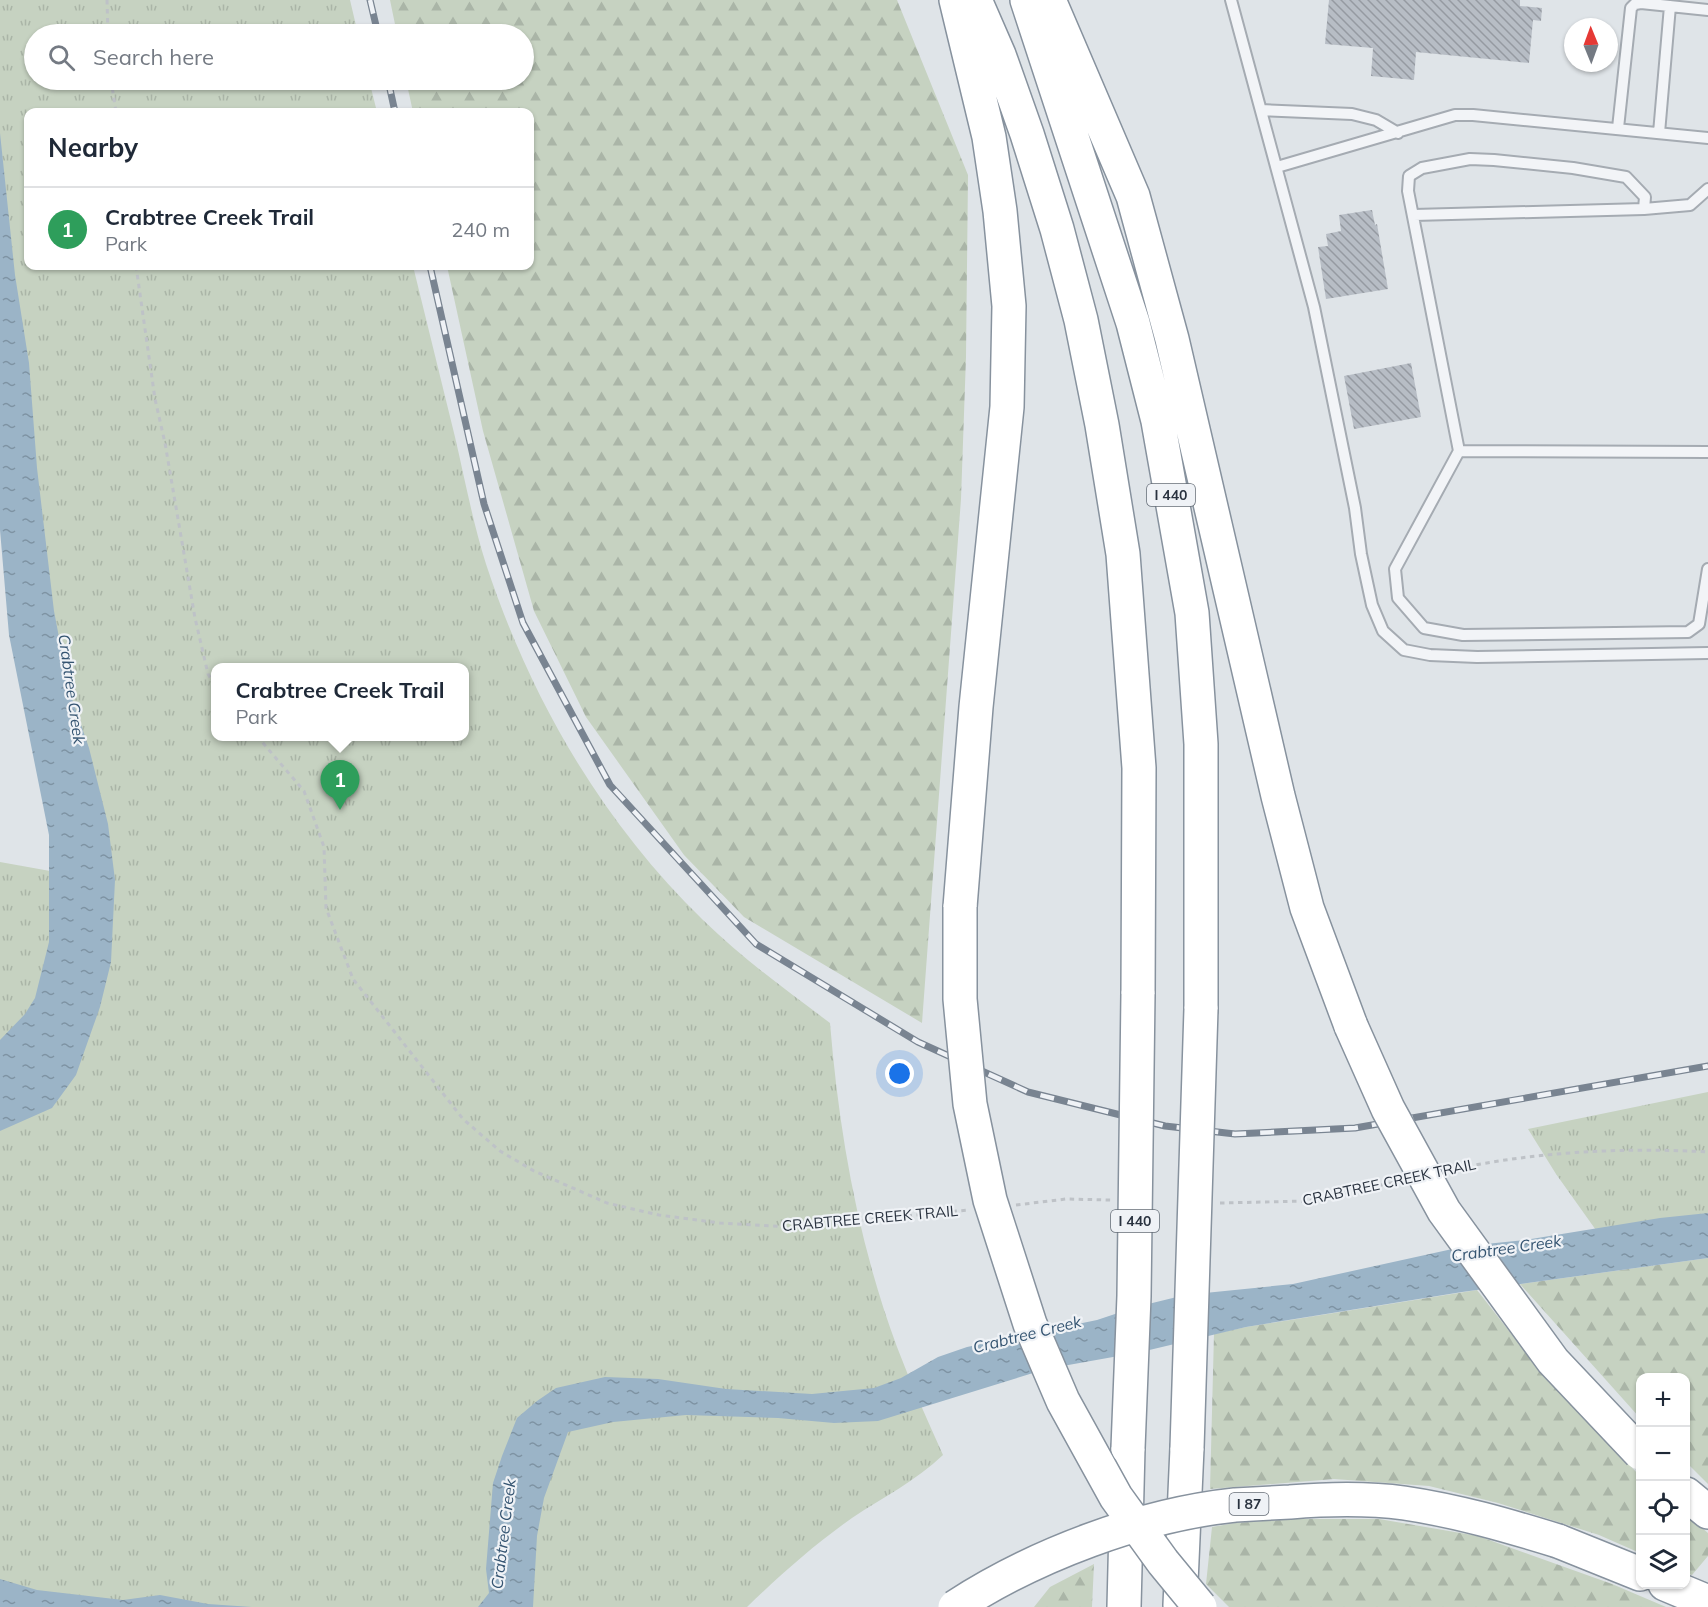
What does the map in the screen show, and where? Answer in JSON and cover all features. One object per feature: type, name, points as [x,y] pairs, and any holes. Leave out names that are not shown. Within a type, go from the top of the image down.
[{"type":"highway","points":[[956,0],[988,137],[1000,211],[1009,306],[1007,407],[976,707],[960,907],[960,999],[970,1104],[990,1200],[1030,1324],[1063,1401],[1116,1497],[1163,1562],[1200,1607]]},
{"type":"highway","name":"I 440","points":[[975,0],[999,55],[1028,134],[1058,229],[1081,320],[1124,554],[1139,768],[1134,1296],[1124,1607]]},
{"type":"highway","name":"I 440","points":[[1027,0],[1133,323],[1158,421],[1192,613],[1202,744],[1201,1009],[1180,1607]]},
{"type":"highway","points":[[1049,0],[1132,196],[1172,339],[1278,796],[1307,908],[1351,1026],[1388,1109],[1444,1210],[1553,1361],[1636,1448]]},
{"type":"highway","points":[[1690,1497],[1708,1512]]},
{"type":"highway","name":"I 87","points":[[955,1607],[1017,1572],[1087,1541],[1167,1518],[1234,1506],[1327,1499],[1402,1503],[1481,1517],[1558,1541],[1636,1572]]},
{"type":"highway","points":[[1677,1589],[1708,1602]]},
{"type":"lane","points":[[1231,0],[1314,307],[1355,508],[1361,554],[1372,605],[1383,631],[1404,650],[1430,655],[1477,657],[1708,653]]},
{"type":"lane","points":[[1618,128],[1631,8],[1641,3],[1708,10]]},
{"type":"lane","points":[[1659,133],[1670,6]]},
{"type":"lane","points":[[1261,110],[1352,114],[1376,120],[1398,133]]},
{"type":"lane","points":[[1277,168],[1455,115],[1618,128],[1708,138]]},
{"type":"lane","points":[[1644,209],[1645,197],[1626,177],[1574,168],[1470,159],[1422,168],[1409,176],[1408,190],[1459,451],[1395,568],[1398,598],[1424,628],[1463,634],[1688,632],[1699,624],[1708,569]]},
{"type":"lane","points":[[1414,215],[1644,209],[1690,205],[1708,189]]},
{"type":"lane","points":[[1459,451],[1708,452]]},
{"type":"path","points":[[107,0],[108,24]]},
{"type":"path","points":[[113,90],[115,108]]},
{"type":"path","points":[[137,270],[154,399],[165,443],[195,618],[211,679]]},
{"type":"path","name":"CRABTREE CREEK TRAIL","points":[[261,741],[304,791],[324,847],[326,908],[354,979],[463,1119],[500,1151],[534,1171],[607,1203],[659,1215],[720,1223],[792,1227],[977,1209]]},
{"type":"path","name":"CRABTREE CREEK TRAIL","points":[[1448,1170],[1534,1155],[1661,1149],[1708,1152]]},
{"type":"path","name":"CRABTREE CREEK TRAIL","points":[[1209,1203],[1308,1201],[1401,1180]]},
{"type":"path","points":[[1010,1205],[1066,1199],[1114,1200]]},
{"type":"green space","points":[[0,0],[350,0],[356,24],[24,24],[24,90],[372,90],[376,108],[24,108],[24,270],[414,270],[486,564],[524,662],[547,710],[573,756],[602,800],[666,882],[733,947],[830,1023],[845,1146],[871,1268],[897,1347],[943,1455],[911,1481],[825,1538],[747,1607],[0,1607],[0,862],[78,876],[0,257]]},
{"type":"green space","points":[[390,0],[897,0],[968,175],[966,357],[961,499],[922,1023],[744,917],[684,855],[586,717],[534,611],[483,431],[448,270],[534,270],[534,108],[412,108],[408,90],[534,90],[534,24],[395,24]]},
{"type":"green space","points":[[1708,1092],[1708,1234],[1603,1240],[1556,1174],[1528,1129]]},
{"type":"green space","points":[[1708,1258],[1708,1484],[1690,1466],[1690,1373],[1636,1373],[1636,1414],[1520,1284]]},
{"type":"green space","points":[[1477,1290],[1545,1377],[1636,1472],[1636,1551],[1599,1535],[1498,1503],[1429,1486],[1334,1479],[1210,1489],[1214,1334]]},
{"type":"green space","points":[[1690,1517],[1708,1533],[1708,1556],[1692,1575],[1690,1574]]},
{"type":"green space","points":[[1295,1519],[1379,1519],[1478,1536],[1612,1584],[1666,1607],[1229,1607],[1206,1584],[1212,1527]]},
{"type":"green space","points":[[1094,1564],[1092,1607],[1034,1607],[1050,1587]]},
{"type":"water","points":[[0,133],[15,275],[29,363],[37,468],[54,611],[69,690],[89,748],[108,824],[115,880],[111,962],[100,1007],[76,1075],[52,1108],[0,1131],[0,1040],[25,1014],[35,998],[49,942],[49,835],[9,635],[0,530]]},
{"type":"water","name":"Crabtree Creek","points":[[1708,1213],[1708,1258],[1462,1292],[1246,1327],[1141,1352],[1046,1369],[878,1421],[834,1423],[778,1418],[686,1415],[613,1422],[568,1432],[544,1498],[537,1536],[533,1607],[478,1607],[489,1593],[486,1569],[493,1483],[502,1456],[517,1418],[556,1388],[605,1377],[658,1379],[726,1389],[812,1394],[874,1388],[901,1378],[938,1357],[967,1347],[1097,1320],[1136,1307],[1185,1295],[1293,1284],[1466,1246],[1525,1240],[1660,1218]]},
{"type":"water","points":[[0,1579],[37,1590],[123,1600],[160,1595],[208,1604],[252,1607],[0,1607]]},
{"type":"building","points":[[1329,0],[1520,0],[1520,6],[1542,8],[1541,21],[1533,20],[1529,63],[1416,52],[1414,80],[1371,76],[1373,48],[1325,44]]},
{"type":"building","points":[[1372,210],[1375,225],[1377,224],[1388,289],[1326,299],[1318,247],[1328,246],[1326,234],[1341,231],[1339,215]]},
{"type":"building","points":[[1411,363],[1421,417],[1354,429],[1344,376]]},
{"type":"railway","points":[[370,0],[376,24]]},
{"type":"railway","points":[[390,90],[394,108]]},
{"type":"railway","points":[[431,270],[484,504],[523,623],[610,785],[756,944],[918,1042],[1028,1092],[1165,1126],[1235,1134],[1355,1128],[1708,1066]]},
{"type":"place","name":"Crabtree Creek Trail","points":[[340,810]]}]
